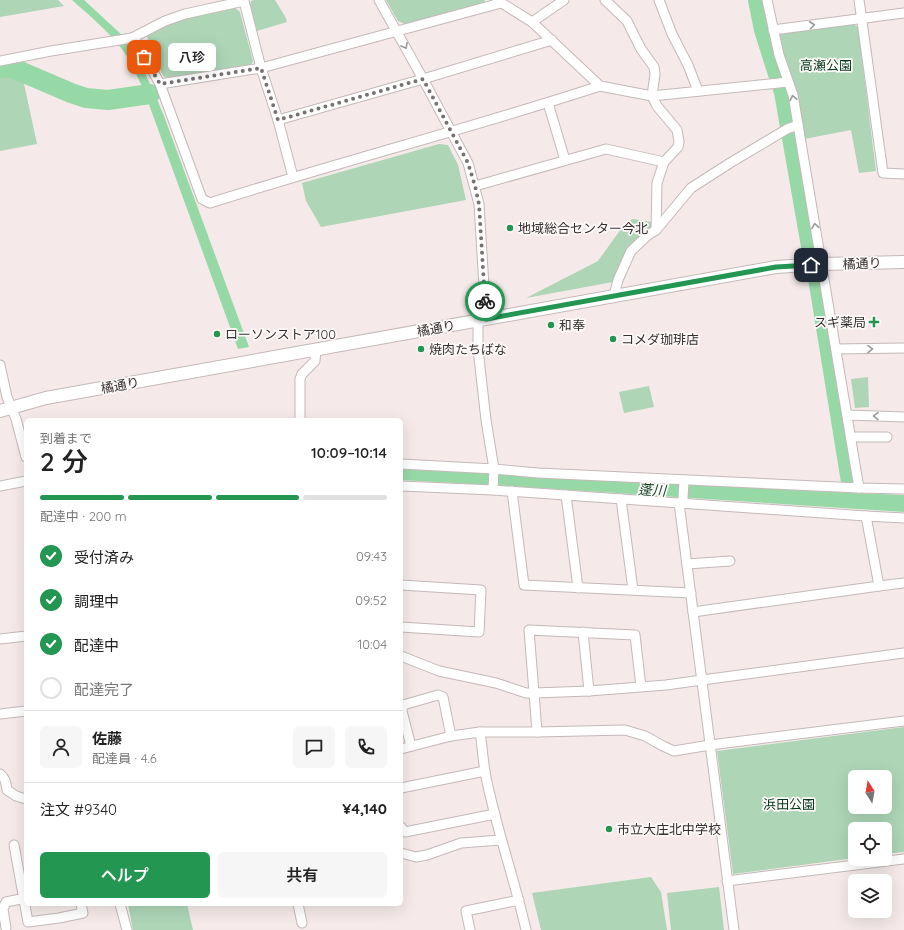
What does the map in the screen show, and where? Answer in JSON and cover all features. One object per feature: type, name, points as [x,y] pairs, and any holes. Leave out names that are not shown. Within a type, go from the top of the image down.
[{"type":"street","points":[[379,0],[468,163],[475,186],[479,204],[482,320],[478,348],[486,420],[494,471],[494,488]]},
{"type":"street","points":[[532,22],[564,0]]},
{"type":"street","points":[[605,0],[627,21],[641,49],[654,67],[655,74],[652,96],[657,106],[677,130],[679,142],[678,147],[664,162],[657,182],[656,230]]},
{"type":"street","points":[[659,0],[672,34],[688,65],[698,91]]},
{"type":"street","points":[[767,0],[784,82],[793,95],[793,126],[821,264],[860,488]]},
{"type":"street","points":[[860,0],[883,173],[904,174]]},
{"type":"street","points":[[0,61],[51,51],[130,39],[165,21],[185,14],[221,3],[244,1],[261,68],[278,120],[293,178]]},
{"type":"street","points":[[160,84],[261,68],[499,2],[532,22],[600,86]]},
{"type":"street","points":[[773,30],[904,13]]},
{"type":"street","points":[[130,39],[137,43],[160,84],[202,199],[210,203],[548,103],[600,86],[652,96],[784,82]]},
{"type":"street","points":[[278,120],[423,79],[552,40]]},
{"type":"street","points":[[548,103],[565,160]]},
{"type":"street","points":[[614,296],[618,280],[630,251],[656,230],[691,188],[793,126]]},
{"type":"street","points":[[475,186],[606,149],[664,162]]},
{"type":"street","name":"橘通り","points":[[6,409],[46,398],[776,267],[821,264],[904,262]]},
{"type":"street","points":[[836,349],[904,348]]},
{"type":"street","points":[[300,418],[300,378],[315,361],[316,350]]},
{"type":"street","points":[[0,365],[7,397],[6,409],[16,419],[24,449]]},
{"type":"street","points":[[848,415],[904,417]]},
{"type":"street","points":[[851,437],[887,437]]},
{"type":"street","points":[[403,464],[494,471],[684,481],[904,489]]},
{"type":"street","points":[[0,486],[24,481]]},
{"type":"street","points":[[684,481],[682,502],[687,564],[734,930]]},
{"type":"street","points":[[403,486],[494,488],[512,491],[620,499],[904,518]]},
{"type":"street","points":[[512,491],[524,585],[691,593]]},
{"type":"street","points":[[566,495],[578,588]]},
{"type":"street","points":[[620,499],[633,590]]},
{"type":"street","points":[[866,516],[879,586]]},
{"type":"street","points":[[687,564],[730,561]]},
{"type":"street","points":[[693,612],[904,583]]},
{"type":"street","points":[[403,585],[481,590],[479,632],[403,627]]},
{"type":"street","points":[[537,732],[529,630],[635,635],[641,687]]},
{"type":"street","points":[[583,632],[589,690]]},
{"type":"street","points":[[0,639],[24,636]]},
{"type":"street","points":[[403,657],[439,671],[496,683],[526,693],[534,693],[666,685],[904,653]]},
{"type":"street","points":[[403,705],[438,696],[443,697],[451,736]]},
{"type":"street","points":[[0,714],[24,711]]},
{"type":"street","points":[[403,715],[411,746]]},
{"type":"street","points":[[403,748],[451,736],[480,732],[625,730],[645,736],[674,751],[710,745],[904,721]]},
{"type":"street","points":[[480,732],[485,771],[501,840],[519,900],[526,930]]},
{"type":"street","points":[[403,788],[485,771]]},
{"type":"street","points":[[0,774],[6,781],[7,790],[16,796],[24,798]]},
{"type":"street","points":[[403,830],[405,832],[495,814]]},
{"type":"street","points":[[403,854],[416,857],[439,852],[455,844],[501,840]]},
{"type":"street","points":[[14,845],[24,893]]},
{"type":"street","points":[[728,881],[904,859]]},
{"type":"street","points":[[6,928],[2,909],[6,902],[24,898]]},
{"type":"street","points":[[470,930],[466,911],[519,900]]},
{"type":"street","points":[[26,906],[28,922],[60,918],[83,913],[81,906]]},
{"type":"street","points":[[121,906],[127,930]]},
{"type":"street","points":[[298,906],[302,923]]},
{"type":"green space","points":[[0,0],[58,0],[64,6],[0,17]]},
{"type":"green space","points":[[275,0],[287,22],[257,31],[250,6],[251,1]]},
{"type":"green space","points":[[386,0],[485,0],[484,3],[407,25],[398,21]]},
{"type":"green space","points":[[234,7],[240,12],[253,61],[251,65],[169,79],[163,76],[147,37],[153,31],[174,21],[187,17]]},
{"type":"green space","name":"高瀬公園","points":[[853,24],[858,27],[876,171],[859,173],[851,130],[804,139],[777,36],[780,32]]},
{"type":"green space","points":[[11,74],[23,79],[37,144],[0,151],[0,76]]},
{"type":"green space","points":[[439,144],[448,145],[458,165],[466,200],[321,227],[306,201],[302,183]]},
{"type":"green space","points":[[633,219],[652,222],[652,230],[613,282],[526,298],[598,261],[626,222]]},
{"type":"green space","points":[[868,377],[869,407],[855,408],[851,379]]},
{"type":"green space","points":[[649,386],[654,407],[624,413],[619,392]]},
{"type":"green space","name":"浜田公園","points":[[904,727],[904,852],[892,853],[892,822],[848,822],[848,859],[733,874],[717,751]]},
{"type":"green space","points":[[651,877],[661,892],[667,930],[541,930],[532,893]]},
{"type":"green space","points":[[719,887],[724,930],[671,930],[667,893]]},
{"type":"green space","points":[[128,906],[187,906],[193,930],[133,930]]},
{"type":"water","points":[[72,0],[84,0],[122,35],[134,51],[164,116],[249,347],[238,349],[143,88],[128,57],[116,41]]},
{"type":"water","name":"蓬川","points":[[403,469],[904,495],[904,512],[403,480]]},
{"type":"waterway","points":[[758,0],[764,30],[784,92],[812,252]]},
{"type":"waterway","points":[[0,68],[7,67],[15,69],[86,98],[108,100],[150,94]]},
{"type":"waterway","points":[[818,278],[851,482]]},
{"type":"way so far","points":[[144,57],[160,84],[261,68],[278,120],[423,79],[468,163],[475,186],[479,204],[485,301]]},
{"type":"place","name":"八珍","points":[[144,57]]},
{"type":"place","name":"地域総合センター今北","points":[[510,228]]},
{"type":"place","name":"スギ薬局","points":[[874,322]]},
{"type":"place","name":"和奉","points":[[551,325]]},
{"type":"place","name":"ローソンストア100","points":[[217,334]]},
{"type":"place","name":"コメダ珈琲店","points":[[613,339]]},
{"type":"place","name":"焼肉たちばな","points":[[421,349]]},
{"type":"place","name":"市立大庄北中学校","points":[[609,829]]},
{"type":"route","points":[[485,301],[486,319],[776,267],[811,265]]}]
